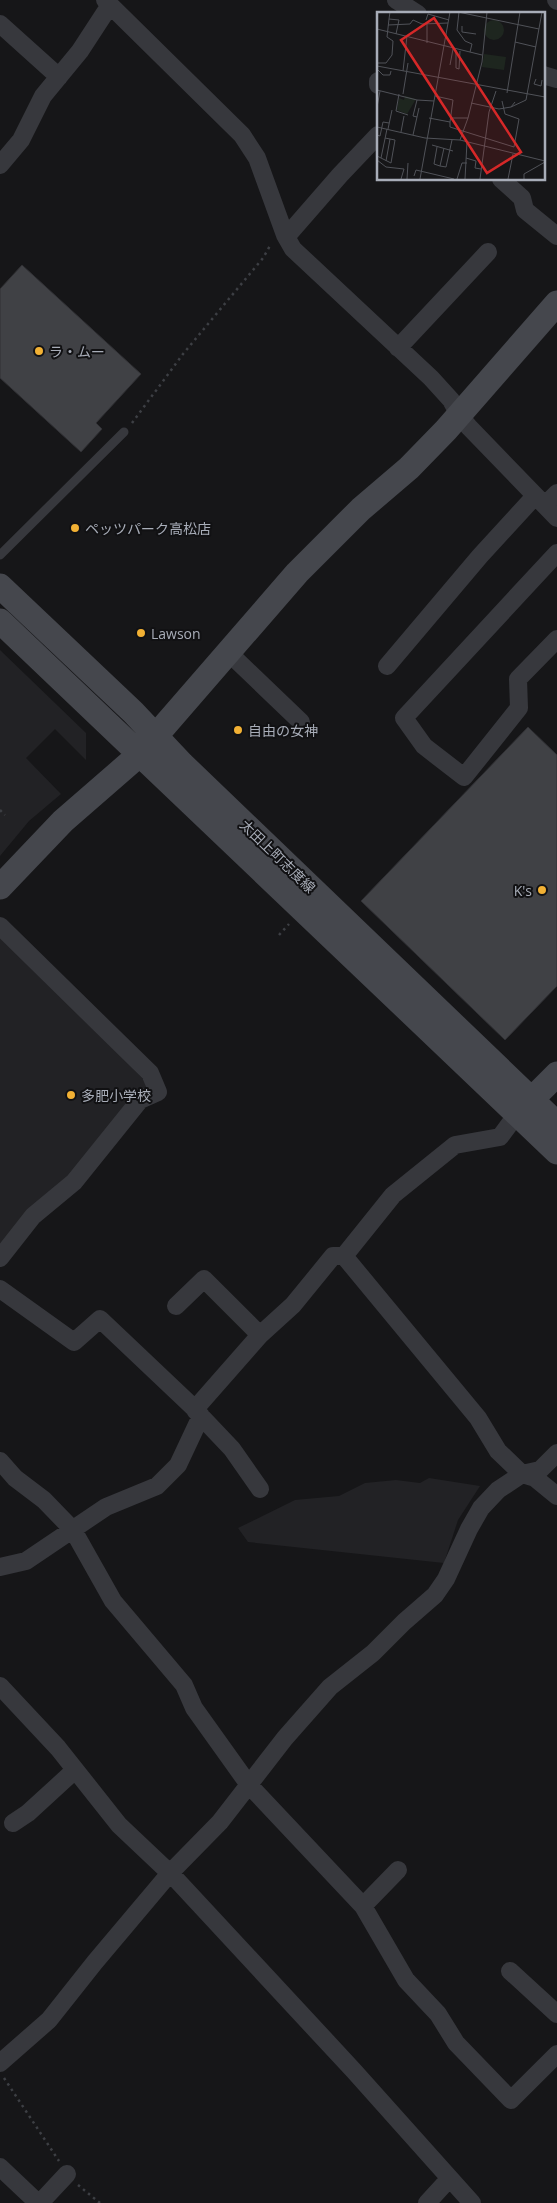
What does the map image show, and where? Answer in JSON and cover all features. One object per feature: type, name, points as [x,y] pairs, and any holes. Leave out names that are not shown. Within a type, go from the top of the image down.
[{"type":"main road","points":[[0,887],[63,821],[147,745],[327,542],[409,468],[459,415],[557,303]]},
{"type":"main road","name":"太田上町志度線","points":[[0,586],[147,745],[524,1107],[557,1152]]},
{"type":"main road","name":"太田上町志度線","points":[[0,621],[147,745]]},
{"type":"main road","points":[[524,1107],[557,1074]]},
{"type":"main road","name":"太田上町志度線","points":[[524,1107],[557,1124]]},
{"type":"street","points":[[396,0],[415,12]]},
{"type":"street","points":[[0,164],[21,140],[43,96],[80,51],[107,2],[242,135],[257,158],[284,231],[293,249],[451,400],[459,415],[546,498],[557,518]]},
{"type":"street","points":[[0,24],[59,76]]},
{"type":"street","points":[[544,75],[557,79]]},
{"type":"street","points":[[284,231],[377,136]]},
{"type":"street","points":[[502,180],[522,198],[525,210],[557,236]]},
{"type":"street","points":[[398,348],[488,252]]},
{"type":"street","points":[[387,666],[480,556],[546,498]]},
{"type":"street","points":[[557,553],[404,718],[424,746],[464,777],[519,708],[518,679],[557,639]]},
{"type":"street","points":[[228,652],[301,722]]},
{"type":"street","points":[[0,926],[150,1073],[158,1092],[140,1100],[74,1182],[33,1216],[0,1258]]},
{"type":"street","points":[[344,1256],[393,1195],[455,1146],[500,1137],[524,1107]]},
{"type":"street","points":[[0,1567],[26,1561],[106,1507],[157,1486],[178,1465],[198,1413],[260,1335],[293,1305],[333,1256],[344,1256]]},
{"type":"street","points":[[344,1256],[478,1418],[498,1451],[522,1474],[535,1478],[557,1496]]},
{"type":"street","points":[[176,1306],[204,1279],[260,1335]]},
{"type":"street","points":[[0,1289],[74,1342],[100,1319],[198,1413],[232,1449],[260,1488]]},
{"type":"street","points":[[1,2069],[49,2020],[170,1873],[220,1822],[285,1738],[330,1687],[373,1653],[434,1595],[446,1579],[481,1508],[498,1490],[522,1474],[540,1470],[557,1453]]},
{"type":"street","points":[[0,1461],[16,1478],[44,1500],[73,1530],[113,1601],[184,1684],[194,1708],[249,1785],[363,1906],[406,1980],[438,2014],[456,2044],[511,2100],[557,2054]]},
{"type":"street","points":[[1,1690],[58,1748],[119,1824],[170,1873],[347,2064],[472,2203]]},
{"type":"street","points":[[13,1823],[28,1813],[75,1770]]},
{"type":"street","points":[[363,1906],[398,1870]]},
{"type":"street","points":[[510,1971],[557,2014]]},
{"type":"street","points":[[0,2167],[39,2203],[67,2174]]},
{"type":"street","points":[[427,2203],[450,2179]]},
{"type":"lane","points":[[0,556],[124,432]]},
{"type":"path","points":[[124,432],[183,354],[284,231]]},
{"type":"path","points":[[0,810],[5,815]]},
{"type":"path","points":[[279,935],[290,923]]},
{"type":"path","points":[[1,2069],[67,2174],[100,2203]]},
{"type":"shaded area","points":[[0,650],[86,733],[86,760],[55,729],[26,758],[61,794],[29,821],[0,856]]},
{"type":"shaded area","name":"多肥小学校","points":[[0,934],[154,1090],[113,1130],[0,1251]]},
{"type":"shaded area","points":[[429,1478],[480,1486],[458,1520],[444,1563],[248,1542],[238,1528],[295,1500],[339,1496],[365,1483],[396,1480],[420,1483]]},
{"type":"building","points":[[22,265],[141,374],[96,423],[102,429],[81,452],[0,378],[0,289]]},
{"type":"building","points":[[528,727],[557,755],[557,986],[505,1040],[361,901]]},
{"type":"place","name":"ラ・ムー","points":[[39,351]]},
{"type":"place","name":"ペッツパーク高松店","points":[[75,528]]},
{"type":"place","name":"Lawson","points":[[141,633]]},
{"type":"place","name":"自由の女神","points":[[238,730]]},
{"type":"place","name":"K's","points":[[542,890]]},
{"type":"place","name":"多肥小学校","points":[[71,1095]]}]
